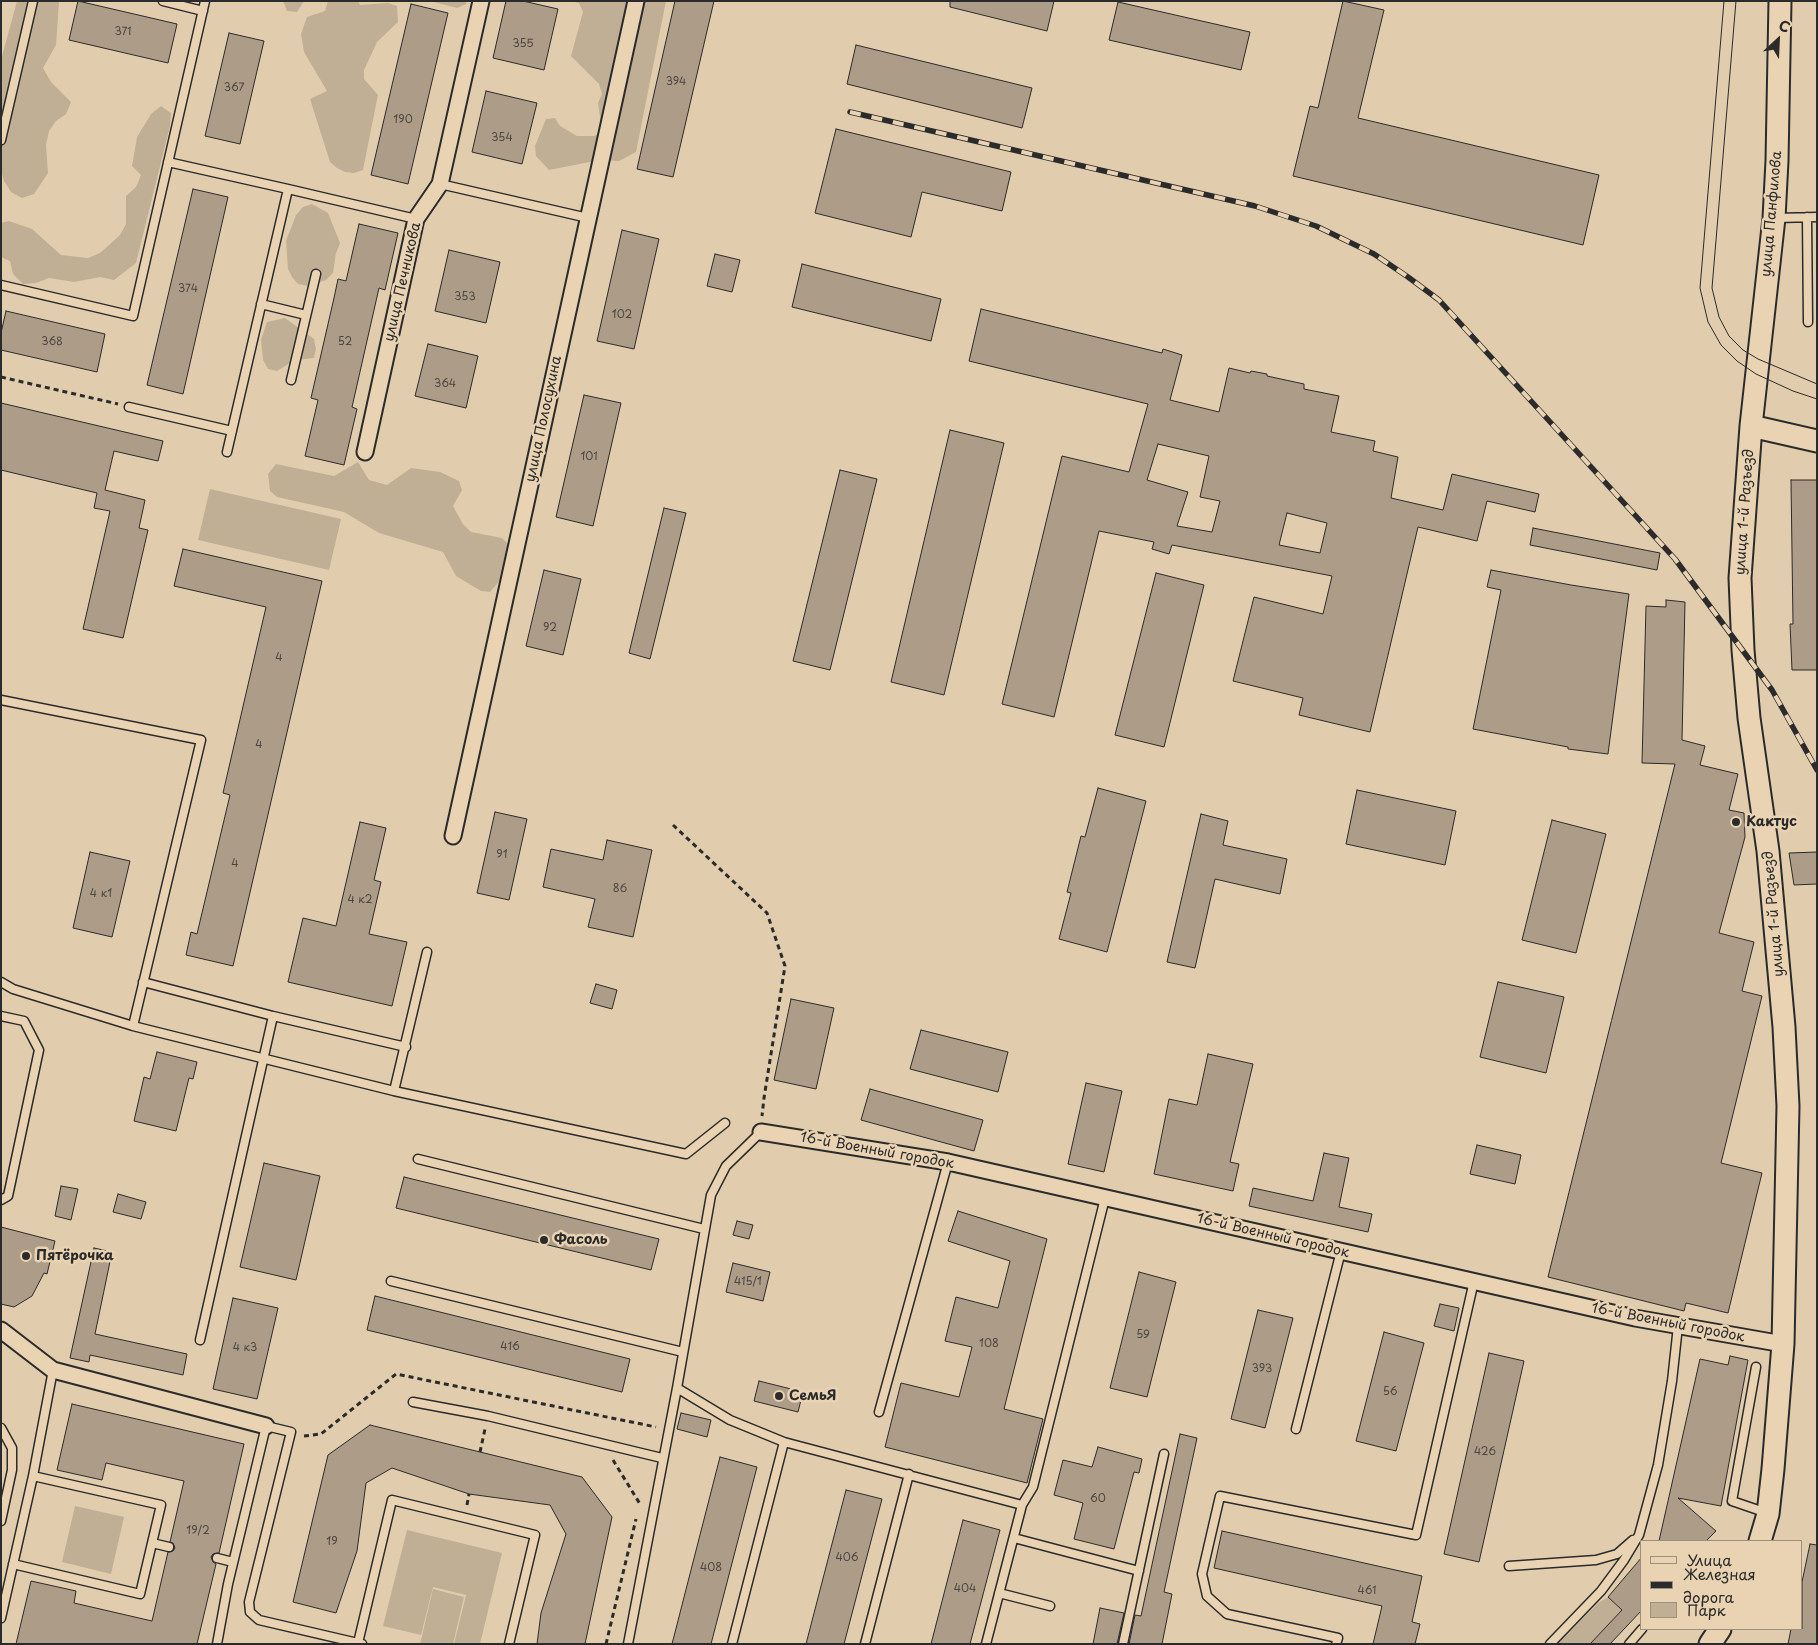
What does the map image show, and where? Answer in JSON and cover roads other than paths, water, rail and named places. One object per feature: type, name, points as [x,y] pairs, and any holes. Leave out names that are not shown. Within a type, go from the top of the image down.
[{"type":"main road","name":"улица Панфилова","points":[[1751,426],[1774,218],[1780,1]]},
{"type":"main road","points":[[1751,426],[1817,442]]},
{"type":"main road","name":"улица 1-й Разъезд","points":[[1751,426],[1740,578],[1743,650],[1749,718],[1768,851],[1788,1096],[1784,1344],[1768,1514],[1760,1540]]},
{"type":"main road","points":[[1710,1644],[1719,1630]]},
{"type":"street","name":"улица Печникова","points":[[365,452],[416,219],[440,184],[480,1]]},
{"type":"street","name":"улица Полосухина","points":[[453,836],[636,1]]},
{"type":"street","name":"16-й Военный городок","points":[[762,1132],[948,1162],[1635,1318],[1784,1344]]},
{"type":"street","points":[[1,1330],[53,1370],[266,1426]]},
{"type":"lane","points":[[1,140],[4,116],[33,1]]},
{"type":"lane","points":[[163,1],[203,10]]},
{"type":"lane","points":[[1,285],[133,316],[205,1]]},
{"type":"lane","points":[[168,162],[416,219]]},
{"type":"lane","points":[[440,184],[588,218]]},
{"type":"lane","points":[[227,452],[288,189]]},
{"type":"lane","points":[[1807,217],[1808,322]]},
{"type":"lane","points":[[1774,218],[1817,217]]},
{"type":"lane","points":[[292,380],[316,274]]},
{"type":"lane","points":[[261,304],[306,315]]},
{"type":"lane","points":[[129,407],[232,431]]},
{"type":"lane","points":[[1,700],[201,740],[133,1026]]},
{"type":"lane","points":[[394,1092],[428,952]]},
{"type":"lane","points":[[1,982],[13,988],[133,1026],[394,1092],[686,1154],[725,1123]]},
{"type":"lane","points":[[143,982],[273,1016],[406,1046]]},
{"type":"lane","points":[[1,1016],[24,1021],[39,1050],[8,1196],[1,1200]]},
{"type":"lane","points":[[200,1340],[273,1016]]},
{"type":"lane","points":[[628,1644],[662,1458],[677,1388],[711,1195],[726,1166],[762,1132]]},
{"type":"lane","points":[[418,1159],[704,1229]]},
{"type":"lane","points":[[879,1412],[948,1162]]},
{"type":"lane","points":[[986,1644],[1022,1506],[1033,1487],[1105,1198]]},
{"type":"lane","points":[[1296,1430],[1341,1251]]},
{"type":"lane","points":[[392,1280],[683,1352]]},
{"type":"lane","points":[[1336,1644],[1338,1638],[1227,1614],[1207,1596],[1202,1574],[1220,1496],[1416,1535],[1474,1281]]},
{"type":"lane","points":[[1550,1644],[1601,1591],[1624,1560],[1639,1535],[1658,1465],[1672,1381],[1678,1326]]},
{"type":"lane","points":[[1756,1367],[1732,1501],[1768,1514]]},
{"type":"lane","points":[[1,1618],[33,1476],[53,1370]]},
{"type":"lane","points":[[677,1388],[730,1420],[784,1442],[909,1474],[1022,1506]]},
{"type":"lane","points":[[413,1402],[488,1416],[662,1458]]},
{"type":"lane","points":[[217,1644],[233,1562],[266,1426],[291,1432],[249,1602],[250,1612],[259,1620],[360,1643],[392,1500],[535,1535],[509,1644]]},
{"type":"lane","points":[[1,1428],[12,1448],[12,1470],[1,1521]]},
{"type":"lane","points":[[732,1644],[784,1442]]},
{"type":"lane","points":[[1123,1644],[1164,1454]]},
{"type":"lane","points":[[865,1644],[909,1474]]},
{"type":"lane","points":[[14,1564],[140,1594],[161,1505],[33,1476]]},
{"type":"lane","points":[[1509,1566],[1596,1560],[1618,1554],[1639,1535]]},
{"type":"lane","points":[[1014,1538],[1139,1571]]},
{"type":"lane","points":[[152,1543],[169,1547]]},
{"type":"lane","points":[[217,1558],[233,1562]]},
{"type":"lane","points":[[1000,1593],[1050,1606]]},
{"type":"lane","points":[[1629,1644],[1641,1630]]},
{"type":"tram line","points":[[1724,1],[1700,288],[1708,322],[1721,345],[1737,361],[1756,374],[1793,391],[1817,399]]},
{"type":"tram line","points":[[1736,1],[1712,288],[1719,317],[1729,336],[1743,350],[1758,359],[1817,384]]},
{"type":"railway","points":[[850,112],[1255,206],[1316,226],[1374,254],[1408,277],[1439,300],[1675,559],[1772,690],[1817,770]]},
{"type":"place","name":"Кактус","points":[[1736,822]]},
{"type":"place","name":"Фасоль","points":[[544,1240]]},
{"type":"place","name":"Пятёрочка","points":[[26,1256]]},
{"type":"place","name":"СемьЯ","points":[[779,1396]]}]
